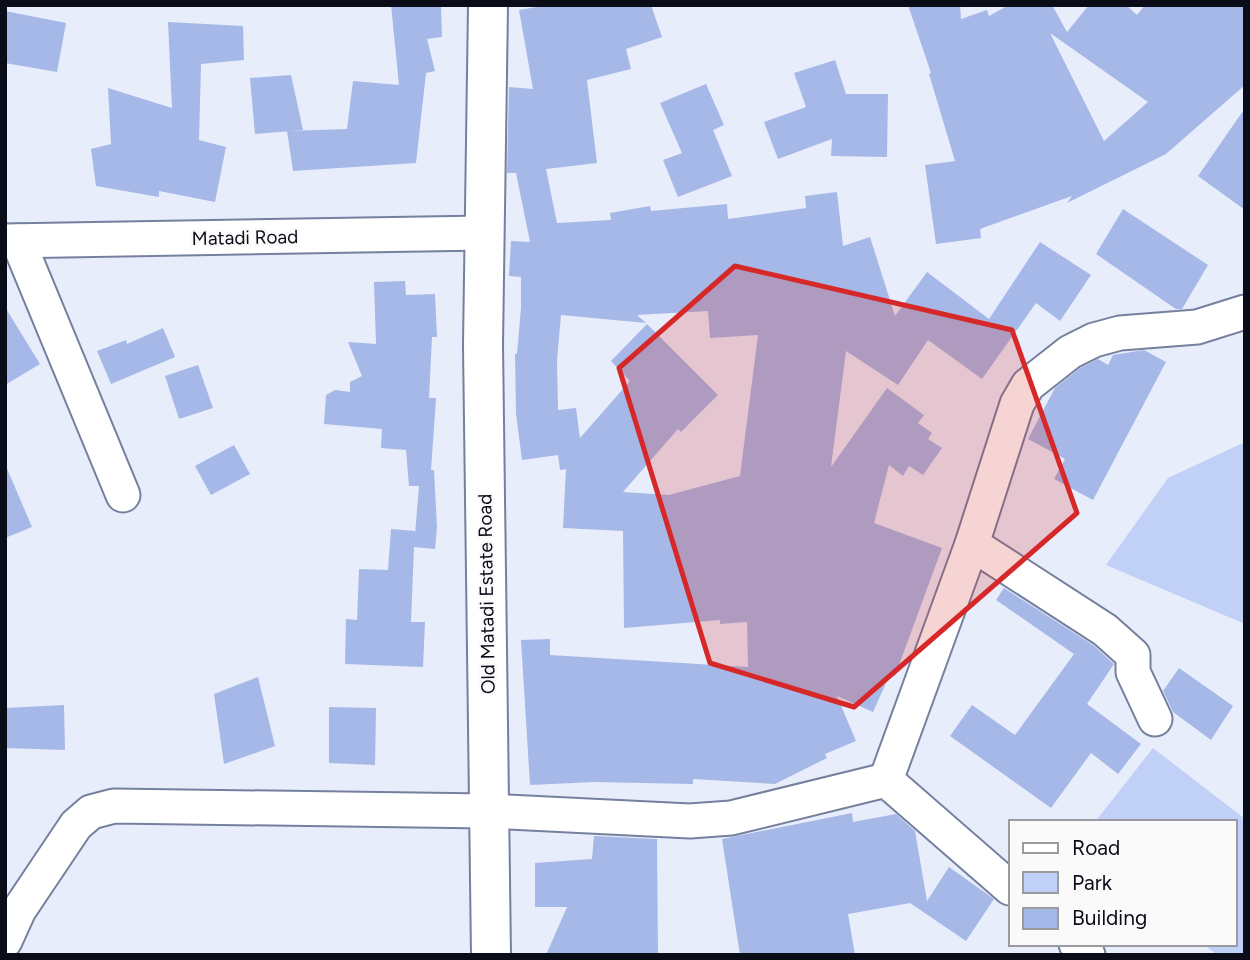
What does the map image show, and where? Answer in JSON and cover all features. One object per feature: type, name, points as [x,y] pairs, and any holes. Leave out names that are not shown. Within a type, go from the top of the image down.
[{"type":"street","name":"Old Matadi Estate Road","points":[[488,5],[483,345],[491,955]]},
{"type":"street","name":"Matadi Road","points":[[11,241],[484,233]]},
{"type":"street","points":[[11,241],[123,495]]},
{"type":"street","points":[[886,780],[972,544],[1017,404],[1028,385],[1070,352],[1094,340],[1120,334],[1197,327],[1245,312]]},
{"type":"street","points":[[972,544],[1105,629],[1133,655],[1133,672],[1155,719]]},
{"type":"street","points":[[5,941],[19,910],[76,825],[91,812],[114,806],[488,811],[690,821],[731,818],[886,780]]},
{"type":"street","points":[[886,780],[1009,887]]},
{"type":"highlighted area","points":[[735,266],[1012,330],[1077,513],[854,707],[710,663],[619,368]]},
{"type":"green space","points":[[1245,442],[1245,624],[1106,565],[1168,478]]},
{"type":"green space","points":[[1153,748],[1245,819],[1245,955],[1217,955],[1206,946],[1236,946],[1236,820],[1097,820]]},
{"type":"building","points":[[391,5],[441,5],[442,37],[427,39],[435,71],[426,73],[416,163],[293,171],[287,131],[347,129],[353,81],[399,85]]},
{"type":"building","points":[[549,5],[651,5],[662,37],[626,49],[631,69],[587,80],[597,163],[546,169],[557,223],[611,220],[610,213],[650,206],[651,211],[727,204],[728,219],[806,208],[805,196],[837,192],[843,246],[870,237],[895,316],[927,272],[989,319],[1040,242],[1091,275],[1060,321],[1036,303],[982,379],[928,340],[898,385],[846,351],[831,467],[887,388],[924,415],[918,423],[932,433],[928,439],[942,448],[923,475],[909,466],[903,476],[889,465],[874,523],[942,548],[895,676],[890,674],[873,712],[837,696],[856,741],[825,754],[827,758],[775,784],[693,779],[693,784],[594,782],[530,785],[521,640],[550,639],[550,655],[748,667],[747,622],[720,624],[720,620],[624,628],[623,531],[563,528],[566,469],[560,470],[558,455],[522,460],[516,414],[515,354],[521,308],[521,277],[509,276],[511,241],[530,242],[516,173],[507,173],[509,87],[533,89],[519,10]],"holes":[[[708,311],[710,338],[758,335],[740,476],[669,495],[623,492],[678,429],[681,432],[718,395],[647,324],[611,361],[630,381],[580,438],[576,408],[558,410],[557,360],[561,315],[646,323],[637,315]]]},
{"type":"building","points":[[908,5],[960,5],[961,19],[987,10],[989,16],[1009,5],[1052,5],[1067,32],[1089,5],[1126,5],[1137,15],[1145,5],[1245,5],[1245,85],[1166,154],[1067,203],[1072,196],[980,229],[981,238],[936,244],[925,165],[955,161],[929,74],[931,73]],"holes":[[[1050,33],[1148,102],[1104,141]]]},
{"type":"building","points":[[5,11],[66,23],[57,72],[5,63]]},
{"type":"building","points":[[168,22],[243,26],[244,60],[201,64],[199,140],[226,147],[215,202],[159,191],[159,197],[96,186],[91,149],[111,144],[108,88],[172,108]]},
{"type":"building","points":[[835,60],[846,94],[888,94],[887,157],[831,156],[832,139],[778,159],[764,122],[806,107],[794,73]]},
{"type":"building","points":[[291,75],[303,130],[255,134],[250,78]]},
{"type":"building","points":[[706,84],[724,125],[713,130],[732,176],[678,197],[663,160],[682,153],[660,103]]},
{"type":"building","points":[[1245,108],[1245,210],[1198,176]]},
{"type":"building","points":[[1123,209],[1208,265],[1182,309],[1176,309],[1096,254]]},
{"type":"building","points":[[405,281],[406,295],[435,294],[437,337],[432,337],[429,398],[436,398],[431,470],[434,470],[437,527],[435,549],[414,547],[411,622],[425,622],[423,667],[345,664],[346,619],[357,620],[359,569],[388,570],[391,529],[415,531],[415,534],[419,486],[409,486],[406,450],[381,448],[382,429],[324,424],[326,395],[335,390],[350,392],[350,382],[362,376],[348,342],[376,344],[374,282]]},
{"type":"building","points":[[5,307],[40,364],[5,385]]},
{"type":"building","points":[[163,328],[175,357],[111,384],[97,351],[126,340],[127,344]]},
{"type":"building","points":[[1144,350],[1166,362],[1093,500],[1054,479],[1065,459],[1028,439],[1055,388],[1080,368],[1098,359],[1108,365],[1113,355]]},
{"type":"building","points":[[198,365],[213,408],[179,419],[165,376]]},
{"type":"building","points":[[234,445],[250,474],[211,495],[195,466]]},
{"type":"building","points":[[5,464],[32,527],[5,538]]},
{"type":"building","points":[[1004,588],[1093,645],[1114,664],[1087,704],[1141,744],[1118,774],[1091,753],[1051,808],[950,736],[972,705],[1015,735],[1074,654],[996,600]]},
{"type":"building","points":[[1179,668],[1233,706],[1211,740],[1173,712],[1163,691]]},
{"type":"building","points":[[258,677],[275,746],[224,764],[214,694]]},
{"type":"building","points":[[64,705],[65,750],[5,748],[5,708]]},
{"type":"building","points":[[329,707],[376,708],[375,765],[329,763]]},
{"type":"building","points":[[852,813],[853,822],[896,814],[915,831],[927,901],[949,867],[994,899],[966,941],[910,903],[848,914],[855,955],[740,955],[722,839]]},
{"type":"building","points":[[594,836],[657,839],[658,955],[546,955],[567,907],[535,907],[535,863],[592,859]]}]
